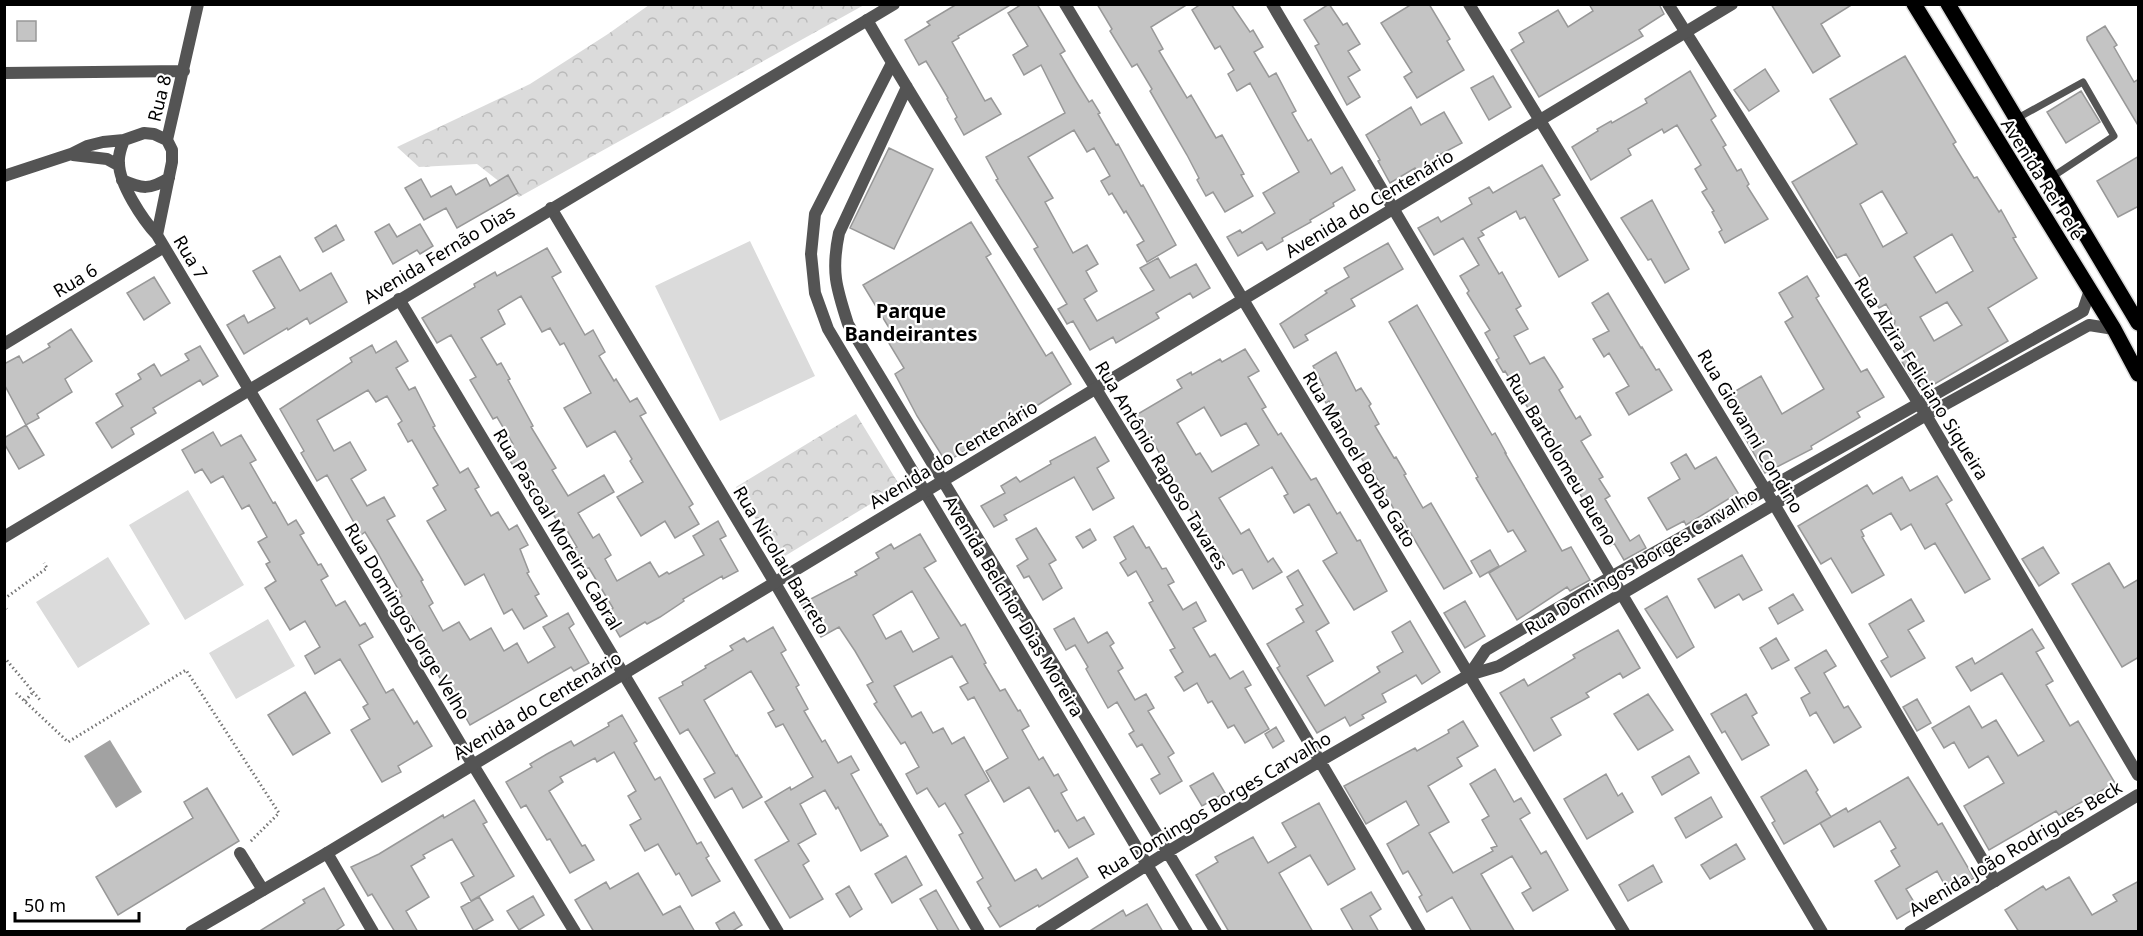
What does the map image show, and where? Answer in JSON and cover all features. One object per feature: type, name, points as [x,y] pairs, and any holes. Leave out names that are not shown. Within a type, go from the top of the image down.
[{"type":"main road","name":"Avenida Rei Pelé","points":[[1914,4],[2114,329],[2139,374]]},
{"type":"main road","name":"Avenida Rei Pelé","points":[[1948,4],[2139,323]]},
{"type":"street","name":"Rua 8","points":[[157,235],[169,178],[172,150],[167,140],[198,4]]},
{"type":"street","name":"Avenida Fernão Dias","points":[[4,537],[894,4]]},
{"type":"street","name":"Rua Manoel Borba Gato","points":[[1065,4],[1624,932]]},
{"type":"street","name":"Rua Bartolomeu Bueno","points":[[1272,4],[1822,932]]},
{"type":"street","name":"Rua Giovanni Condino","points":[[1469,4],[1766,490],[1995,881]]},
{"type":"street","name":"Rua Alzira Feliciano Siqueira","points":[[1668,4],[1926,415],[2139,775]]},
{"type":"street","name":"Avenida do Centenário","points":[[191,932],[327,853],[1732,4]]},
{"type":"street","name":"Rua Antônio Raposo Tavares","points":[[867,20],[1095,389],[1320,761],[1420,932]]},
{"type":"street","name":"Avenida Belchior Dias Moreira","points":[[892,63],[815,214],[810,254],[815,293],[828,329],[1187,932]]},
{"type":"street","points":[[4,73],[184,71]]},
{"type":"street","name":"Avenida Belchior Dias Moreira","points":[[907,87],[839,233],[834,258],[837,289],[848,324],[1216,932]]},
{"type":"street","points":[[4,176],[103,142],[124,140],[144,134],[154,134],[167,140]]},
{"type":"street","name":"Rua 7","points":[[124,140],[119,152],[118,165],[122,180],[250,388]]},
{"type":"street","points":[[71,154],[107,159],[118,165]]},
{"type":"street","points":[[122,180],[136,186],[150,188],[169,178]]},
{"type":"street","name":"Rua Nicolau Barreto","points":[[552,208],[979,932]]},
{"type":"street","name":"Rua 6","points":[[4,344],[164,247]]},
{"type":"street","name":"Rua Domingos Borges Carvalho","points":[[1469,675],[1486,650],[2083,310],[2090,290]]},
{"type":"street","name":"Rua Pascoal Moreira Cabral","points":[[399,299],[778,932]]},
{"type":"street","name":"Rua Domingos Borges Carvalho","points":[[1041,932],[1169,851],[1320,761],[1469,675],[1500,666],[1926,415],[2089,326],[2114,329]]},
{"type":"street","name":"Rua Domingos Jorge Velho","points":[[250,388],[473,765],[575,932]]},
{"type":"street","name":"Avenida João Rodrigues Beck","points":[[1910,932],[2139,795]]},
{"type":"street","points":[[327,853],[373,932]]},
{"type":"street","points":[[240,854],[262,891]]},
{"type":"lane","points":[[2016,119],[2083,82],[2114,136],[2051,178]]},
{"type":"path","points":[[4,599],[47,568],[44,563]]},
{"type":"path","points":[[4,657],[40,700]]},
{"type":"path","points":[[16,693],[68,742],[186,670],[279,813],[240,854]]},
{"type":"path","points":[[25,701],[33,692]]},
{"type":"green space","points":[[649,5],[864,5],[519,197],[477,164],[419,167],[397,147],[530,84]]},
{"type":"green space","points":[[750,241],[815,376],[720,421],[655,286]]},
{"type":"green space","points":[[856,414],[900,486],[780,559],[736,487]]},
{"type":"green space","points":[[188,490],[244,585],[185,620],[129,525]]},
{"type":"green space","points":[[108,557],[150,624],[78,668],[36,602]]},
{"type":"green space","points":[[268,619],[295,666],[236,699],[209,653]]},
{"type":"shaded area","points":[[110,740],[142,792],[116,808],[84,756]]},
{"type":"building","points":[[957,4],[1012,4],[958,36],[959,38],[952,42],[985,101],[991,98],[1001,114],[964,135],[955,119],[957,117],[948,98],[926,61],[919,65],[905,40],[930,25],[927,22]]},
{"type":"building","points":[[1022,4],[1037,4],[1065,51],[1060,54],[1089,102],[1092,100],[1100,113],[1098,114],[1141,186],[1143,185],[1176,245],[1147,262],[1137,245],[1144,241],[1126,211],[1124,213],[1112,193],[1109,195],[1101,181],[1110,176],[1094,148],[1087,152],[1074,130],[1028,157],[1053,198],[1045,202],[1073,253],[1087,245],[1098,264],[1086,271],[1097,291],[1084,299],[1097,321],[1154,290],[1140,268],[1158,258],[1170,278],[1196,264],[1210,288],[1193,298],[1190,293],[1156,313],[1159,318],[1116,343],[1113,337],[1090,350],[1073,321],[1067,324],[1058,309],[1067,304],[1034,249],[1038,247],[996,180],[998,179],[986,157],[1065,113],[1041,65],[1024,75],[1013,55],[1028,46],[1008,13]]},
{"type":"building","points":[[1097,4],[1188,4],[1151,27],[1163,49],[1159,51],[1187,98],[1191,95],[1216,138],[1222,135],[1244,174],[1241,175],[1253,196],[1225,212],[1213,192],[1206,196],[1187,155],[1150,91],[1152,89],[1137,64],[1132,67]]},
{"type":"building","points":[[1201,4],[1231,4],[1250,32],[1253,30],[1263,47],[1254,52],[1269,77],[1276,73],[1296,111],[1292,113],[1308,141],[1311,139],[1331,174],[1342,167],[1355,190],[1333,203],[1334,206],[1310,220],[1311,222],[1282,238],[1283,241],[1267,250],[1262,242],[1238,256],[1227,237],[1240,230],[1242,233],[1275,213],[1263,193],[1299,172],[1250,83],[1237,91],[1228,74],[1234,70],[1220,46],[1215,49],[1192,10]]},
{"type":"building","points":[[1329,4],[1343,25],[1347,23],[1360,44],[1348,51],[1360,70],[1348,77],[1360,97],[1347,105],[1315,46],[1319,44],[1304,20]]},
{"type":"building","points":[[1412,4],[1429,4],[1450,39],[1447,41],[1464,70],[1417,98],[1404,77],[1412,72],[1381,23]]},
{"type":"building","points":[[1589,4],[1659,4],[1664,14],[1639,30],[1643,36],[1539,97],[1511,50],[1524,42],[1519,33],[1558,10],[1568,27],[1593,11]]},
{"type":"building","points":[[1771,4],[1853,4],[1821,24],[1840,56],[1813,73]]},
{"type":"building","points":[[17,21],[36,21],[36,41],[17,41]]},
{"type":"building","points":[[2105,26],[2117,45],[2114,47],[2134,82],[2139,79],[2139,127],[2087,40],[2087,37]]},
{"type":"building","points":[[1905,56],[1956,142],[1953,144],[1974,178],[1977,177],[1999,212],[2001,210],[2016,237],[2013,238],[2037,278],[1988,308],[2008,341],[1921,392],[1901,360],[1907,357],[1893,332],[1895,321],[1886,304],[1879,308],[1846,254],[1837,258],[1792,182],[1857,144],[1830,99]],"holes":[[[1882,191],[1907,233],[1883,247],[1860,204]],[[1952,234],[1973,271],[1936,293],[1914,257]],[[1947,302],[1962,325],[1934,341],[1920,317]]]},
{"type":"building","points":[[1765,69],[1779,91],[1749,111],[1734,90]]},
{"type":"building","points":[[1690,71],[1716,116],[1711,120],[1726,145],[1723,147],[1737,171],[1741,169],[1749,184],[1747,186],[1768,219],[1725,243],[1719,232],[1722,230],[1712,212],[1714,211],[1702,192],[1707,189],[1695,169],[1701,165],[1677,125],[1664,133],[1662,129],[1628,149],[1631,155],[1591,180],[1572,147],[1598,131],[1597,129],[1647,103],[1645,99]]},
{"type":"building","points":[[1493,76],[1511,107],[1489,120],[1471,88]]},
{"type":"building","points":[[2081,91],[2100,122],[2066,143],[2047,112]]},
{"type":"building","points":[[1411,107],[1421,125],[1444,112],[1462,143],[1439,155],[1442,160],[1419,174],[1415,168],[1390,183],[1366,135]]},
{"type":"building","points":[[889,148],[933,169],[894,249],[850,228]]},
{"type":"building","points":[[2139,156],[2139,206],[2118,217],[2097,181]]},
{"type":"building","points":[[1542,165],[1560,195],[1553,199],[1588,260],[1559,277],[1525,217],[1520,219],[1516,211],[1481,231],[1484,235],[1478,238],[1499,274],[1502,272],[1521,306],[1516,309],[1528,329],[1514,336],[1530,364],[1544,357],[1555,374],[1563,387],[1559,390],[1576,419],[1580,416],[1591,435],[1581,441],[1603,477],[1599,479],[1610,496],[1605,499],[1630,541],[1639,535],[1646,548],[1624,560],[1614,543],[1610,546],[1591,514],[1545,425],[1543,427],[1531,406],[1528,408],[1496,360],[1499,358],[1485,333],[1490,330],[1467,293],[1469,291],[1460,276],[1479,265],[1463,238],[1434,255],[1418,228],[1438,217],[1441,222],[1472,204],[1469,198],[1489,187],[1493,193]]},
{"type":"building","points":[[508,175],[518,193],[457,228],[446,208],[424,220],[405,188],[421,179],[431,197],[451,186],[456,195],[486,178],[490,186]]},
{"type":"building","points":[[1652,200],[1689,269],[1665,283],[1651,259],[1648,260],[1621,218]]},
{"type":"building","points":[[971,222],[991,254],[986,257],[1046,356],[1052,352],[1071,384],[1006,427],[946,462],[917,416],[895,374],[904,368],[884,335],[891,331],[863,285]]},
{"type":"building","points":[[389,224],[397,237],[420,224],[433,246],[420,254],[417,250],[393,264],[375,232]]},
{"type":"building","points":[[336,225],[344,240],[323,252],[315,238]]},
{"type":"building","points":[[1388,243],[1403,269],[1351,299],[1355,306],[1305,335],[1308,340],[1294,348],[1280,324],[1327,293],[1325,291],[1349,277],[1344,268]]},
{"type":"building","points":[[547,248],[561,272],[552,277],[585,335],[593,330],[605,352],[599,356],[614,381],[616,379],[630,402],[637,398],[646,413],[640,416],[693,504],[689,507],[699,524],[675,538],[665,521],[641,536],[617,497],[643,482],[630,461],[632,459],[615,431],[587,447],[564,408],[591,393],[564,343],[560,345],[550,328],[542,332],[521,296],[498,310],[505,324],[481,338],[497,365],[501,363],[510,379],[508,380],[533,426],[531,427],[556,468],[552,470],[568,496],[604,475],[614,492],[578,513],[593,538],[599,534],[611,555],[605,559],[617,581],[650,562],[659,577],[704,555],[693,536],[718,521],[726,536],[720,539],[738,571],[723,579],[722,576],[683,599],[684,601],[660,617],[647,624],[645,622],[620,637],[606,613],[613,608],[589,568],[586,569],[574,548],[577,547],[562,522],[559,524],[545,501],[537,505],[530,493],[537,489],[522,463],[514,467],[503,450],[513,444],[497,417],[493,419],[470,380],[476,377],[451,335],[437,343],[422,318],[475,287],[474,284],[495,272],[497,276]]},
{"type":"building","points":[[280,256],[300,291],[331,273],[347,302],[310,324],[307,318],[288,330],[287,328],[244,354],[227,325],[244,315],[248,323],[275,308],[253,271]]},
{"type":"building","points":[[1807,276],[1819,296],[1816,298],[1861,372],[1867,369],[1884,397],[1857,412],[1860,417],[1811,446],[1812,449],[1765,473],[1744,436],[1749,433],[1727,396],[1761,376],[1782,414],[1824,389],[1785,322],[1793,317],[1779,293]]},
{"type":"building","points":[[154,277],[170,303],[144,320],[127,293]]},
{"type":"building","points":[[1608,293],[1641,348],[1656,370],[1659,369],[1672,390],[1629,415],[1616,393],[1629,386],[1609,353],[1604,357],[1593,339],[1609,331],[1592,303]]},
{"type":"building","points":[[1417,305],[1492,435],[1495,433],[1562,551],[1571,547],[1590,580],[1570,591],[1567,587],[1517,620],[1489,573],[1526,551],[1513,530],[1508,532],[1389,322]]},
{"type":"building","points":[[71,329],[92,361],[65,379],[72,392],[37,414],[39,418],[26,425],[4,384],[4,364],[19,356],[23,363],[50,347],[48,344]]},
{"type":"building","points":[[396,341],[408,361],[396,368],[409,390],[415,387],[435,426],[433,427],[460,473],[468,468],[479,487],[475,489],[491,516],[498,512],[509,530],[517,525],[528,545],[520,549],[529,572],[527,573],[539,594],[535,596],[547,616],[524,629],[512,609],[504,614],[484,574],[465,585],[427,521],[446,510],[433,488],[438,485],[412,440],[408,442],[398,424],[402,421],[387,396],[376,402],[368,390],[317,420],[334,451],[350,442],[366,470],[351,479],[367,506],[384,497],[395,516],[387,520],[423,580],[421,581],[433,603],[429,606],[443,631],[459,622],[470,640],[491,628],[504,651],[517,643],[528,663],[555,647],[543,627],[568,613],[574,624],[569,628],[589,663],[574,671],[571,667],[470,725],[447,685],[445,686],[431,663],[427,665],[416,647],[426,641],[411,616],[407,618],[396,600],[402,596],[376,550],[365,532],[361,535],[327,475],[317,481],[301,453],[304,451],[280,409],[352,362],[350,358],[372,345],[376,353]]},
{"type":"building","points":[[200,346],[218,376],[203,385],[200,380],[153,408],[156,413],[131,428],[134,434],[112,448],[96,423],[123,406],[116,394],[141,379],[138,374],[154,364],[161,376],[189,360],[185,354]]},
{"type":"building","points":[[1245,349],[1259,371],[1248,377],[1266,407],[1262,409],[1278,435],[1281,433],[1311,480],[1316,478],[1337,514],[1340,512],[1357,541],[1360,540],[1387,591],[1354,610],[1323,561],[1337,553],[1309,504],[1294,513],[1284,496],[1288,494],[1272,467],[1219,498],[1241,534],[1249,529],[1268,562],[1273,558],[1282,572],[1253,589],[1242,569],[1233,574],[1222,556],[1220,558],[1167,472],[1169,470],[1151,438],[1145,441],[1131,418],[1182,388],[1177,380],[1191,372],[1192,375],[1220,359],[1222,362]],"holes":[[[1204,407],[1221,436],[1246,423],[1259,445],[1212,472],[1200,453],[1196,455],[1177,423]]]},
{"type":"building","points":[[1336,352],[1356,391],[1361,388],[1371,404],[1369,406],[1379,424],[1375,426],[1406,474],[1404,475],[1423,508],[1431,503],[1472,573],[1444,589],[1398,512],[1396,513],[1368,462],[1365,464],[1329,401],[1326,403],[1317,388],[1323,385],[1313,366]]},
{"type":"building","points":[[26,425],[44,455],[19,469],[4,443],[4,438]]},
{"type":"building","points":[[213,432],[221,446],[241,435],[256,460],[250,463],[273,503],[275,502],[288,525],[296,520],[304,533],[300,535],[318,565],[321,564],[328,576],[321,580],[336,606],[345,601],[360,626],[365,623],[373,637],[359,645],[386,693],[393,689],[414,724],[417,721],[432,746],[398,766],[401,772],[382,782],[351,730],[370,719],[363,707],[368,704],[340,659],[315,674],[305,656],[320,647],[305,621],[290,630],[265,588],[276,581],[266,564],[270,562],[258,542],[267,537],[249,505],[242,509],[223,476],[211,483],[202,469],[195,473],[182,450]]},
{"type":"building","points":[[1095,437],[1109,461],[1097,468],[1114,498],[1093,510],[1074,477],[1004,515],[1007,520],[994,527],[981,506],[1005,493],[1001,486],[1016,477],[1020,482],[1051,464],[1050,461]]},
{"type":"building","points":[[1686,454],[1695,469],[1716,457],[1738,493],[1686,525],[1684,521],[1667,530],[1648,498],[1680,479],[1671,463]]},
{"type":"building","points":[[1937,476],[1952,500],[1946,504],[1990,579],[1965,593],[1935,543],[1925,549],[1911,524],[1901,530],[1891,513],[1861,530],[1864,536],[1862,537],[1884,575],[1852,593],[1831,558],[1821,564],[1798,526],[1867,485],[1873,494],[1902,477],[1910,491]]},
{"type":"building","points":[[1133,526],[1162,569],[1166,568],[1174,582],[1168,585],[1183,610],[1196,602],[1206,621],[1193,628],[1210,657],[1215,654],[1230,679],[1243,671],[1251,685],[1245,688],[1269,729],[1245,743],[1234,725],[1228,728],[1212,701],[1208,703],[1197,683],[1184,691],[1175,677],[1183,672],[1170,650],[1175,648],[1149,603],[1153,601],[1136,571],[1128,576],[1120,563],[1126,559],[1114,537]]},
{"type":"building","points":[[1036,528],[1056,560],[1049,564],[1062,588],[1043,600],[1029,576],[1024,578],[1017,566],[1028,559],[1016,539]]},
{"type":"building","points":[[1090,529],[1096,540],[1083,548],[1076,537]]},
{"type":"building","points":[[920,534],[936,561],[924,568],[961,626],[965,624],[1000,691],[1005,689],[1018,711],[1020,710],[1029,726],[1022,730],[1039,760],[1043,757],[1054,776],[1058,774],[1067,790],[1061,793],[1077,821],[1084,817],[1094,834],[1069,848],[1058,830],[1055,832],[1029,787],[1004,802],[986,771],[1008,758],[974,697],[968,700],[960,687],[968,683],[952,656],[894,686],[912,717],[921,712],[933,733],[943,728],[952,744],[964,737],[989,781],[965,795],[1015,881],[1036,869],[1042,879],[1077,858],[1088,877],[1039,907],[1038,905],[1000,927],[988,908],[991,906],[977,882],[983,878],[959,835],[963,833],[945,803],[939,807],[927,788],[917,794],[906,774],[919,767],[905,742],[901,744],[874,704],[877,702],[867,685],[873,682],[855,651],[839,627],[821,637],[801,604],[857,575],[855,572],[879,558],[876,553],[891,544],[894,549]],"holes":[[[912,591],[939,638],[913,652],[901,631],[886,639],[873,615]]]},
{"type":"building","points":[[2043,547],[2059,573],[2039,586],[2022,559]]},
{"type":"building","points":[[1490,550],[1499,566],[1480,577],[1471,561]]},
{"type":"building","points":[[1742,555],[1762,590],[1743,600],[1739,594],[1715,608],[1698,579]]},
{"type":"building","points":[[2109,563],[2124,588],[2139,579],[2139,657],[2122,667],[2072,584]]},
{"type":"building","points":[[1298,570],[1329,623],[1316,631],[1333,661],[1307,676],[1325,706],[1380,672],[1377,667],[1403,652],[1392,632],[1410,621],[1440,672],[1422,684],[1416,675],[1382,694],[1386,702],[1362,715],[1364,718],[1350,726],[1345,717],[1317,733],[1277,668],[1280,666],[1267,644],[1304,622],[1296,609],[1303,605],[1287,577]]},
{"type":"building","points":[[1793,594],[1803,610],[1778,624],[1769,608]]},
{"type":"building","points":[[1667,596],[1694,647],[1677,658],[1645,609]]},
{"type":"building","points":[[1911,599],[1924,621],[1908,630],[1925,658],[1891,677],[1881,661],[1888,657],[1869,624]]},
{"type":"building","points":[[1465,601],[1485,636],[1465,648],[1444,613]]},
{"type":"building","points":[[1074,618],[1088,643],[1107,632],[1114,643],[1110,646],[1123,668],[1118,671],[1135,700],[1146,694],[1154,708],[1148,711],[1174,753],[1168,757],[1182,781],[1160,794],[1151,779],[1160,774],[1142,744],[1137,747],[1129,734],[1134,731],[1117,702],[1108,708],[1075,645],[1066,650],[1054,629]]},
{"type":"building","points":[[773,627],[786,650],[781,653],[799,685],[796,687],[808,709],[804,711],[822,742],[825,740],[838,763],[851,756],[859,770],[851,774],[888,836],[861,851],[838,807],[836,809],[825,790],[800,804],[816,834],[798,844],[809,861],[803,865],[823,899],[790,918],[755,860],[789,841],[765,802],[813,777],[783,724],[776,727],[768,713],[774,710],[751,671],[704,700],[762,797],[743,808],[732,788],[715,798],[704,779],[715,773],[688,729],[680,734],[659,698],[683,685],[682,682],[733,650],[730,646],[744,638],[747,642]]},
{"type":"building","points":[[2032,629],[2044,648],[2036,652],[2053,681],[2046,685],[2070,726],[2078,721],[2115,783],[2059,815],[2056,811],[1989,850],[1964,806],[2004,783],[1988,756],[1969,768],[1954,742],[1944,748],[1932,728],[1969,706],[1982,728],[1996,720],[2018,756],[2044,741],[2002,673],[1971,691],[1956,667],[1972,658],[1975,664]]},
{"type":"building","points":[[1618,630],[1640,668],[1623,678],[1620,673],[1586,693],[1589,697],[1551,718],[1561,735],[1534,751],[1500,693],[1524,679],[1528,686],[1575,658],[1573,655]]},
{"type":"building","points":[[1776,638],[1789,660],[1772,669],[1760,648]]},
{"type":"building","points":[[1826,650],[1836,666],[1824,673],[1844,708],[1848,706],[1861,727],[1834,743],[1816,712],[1810,716],[1801,698],[1810,693],[1795,668]]},
{"type":"building","points":[[305,692],[330,733],[293,755],[268,715]]},
{"type":"building","points":[[1648,694],[1673,730],[1638,750],[1614,714]]},
{"type":"building","points":[[1746,694],[1757,713],[1752,716],[1769,745],[1742,760],[1725,731],[1722,733],[1711,714]]},
{"type":"building","points":[[1917,699],[1931,723],[1917,731],[1903,707]]},
{"type":"building","points":[[622,715],[637,741],[634,743],[655,780],[660,777],[697,844],[701,842],[709,856],[706,858],[720,881],[692,896],[679,873],[676,875],[658,844],[645,851],[630,825],[641,819],[628,796],[636,791],[614,752],[597,762],[595,758],[560,777],[563,782],[549,791],[582,846],[585,845],[594,860],[570,873],[550,839],[547,840],[526,805],[521,808],[506,782],[532,767],[530,764],[547,754],[571,741],[574,746],[609,726],[608,723]]},
{"type":"building","points":[[1463,721],[1478,746],[1457,758],[1462,766],[1428,786],[1449,822],[1429,833],[1453,873],[1493,851],[1491,848],[1497,846],[1482,820],[1489,816],[1470,784],[1495,769],[1514,802],[1521,798],[1530,813],[1520,819],[1541,854],[1546,851],[1568,890],[1533,911],[1522,893],[1531,888],[1512,856],[1481,874],[1515,932],[1472,932],[1452,897],[1427,912],[1419,897],[1422,895],[1408,871],[1403,874],[1387,844],[1419,825],[1406,801],[1366,824],[1344,786],[1415,748],[1417,751],[1449,733],[1448,730]]},
{"type":"building","points":[[1276,727],[1284,741],[1273,748],[1265,734]]},
{"type":"building","points":[[1689,756],[1699,773],[1662,795],[1652,777]]},
{"type":"building","points":[[1806,770],[1831,817],[1784,844],[1772,823],[1775,821],[1761,797]]},
{"type":"building","points":[[1213,773],[1225,793],[1202,806],[1190,786]]},
{"type":"building","points":[[1606,774],[1618,796],[1622,793],[1633,812],[1587,839],[1564,799]]},
{"type":"building","points":[[1908,777],[1938,825],[1942,823],[1974,878],[1949,893],[1937,871],[1906,889],[1917,907],[1897,919],[1875,881],[1900,866],[1891,851],[1896,848],[1880,821],[1834,847],[1820,823],[1846,808],[1848,812]]},
{"type":"building","points":[[207,788],[239,841],[118,915],[96,877],[193,818],[184,802]]},
{"type":"building","points":[[1711,797],[1722,817],[1686,838],[1675,818]]},
{"type":"building","points":[[474,800],[487,822],[483,824],[514,876],[471,901],[461,883],[474,876],[452,839],[423,855],[425,858],[411,866],[429,897],[406,911],[418,932],[395,932],[372,894],[368,896],[351,867],[379,854],[443,815],[444,818]]},
{"type":"building","points":[[1319,803],[1355,869],[1328,885],[1310,855],[1279,873],[1313,932],[1229,932],[1196,875],[1218,862],[1215,857],[1253,837],[1268,863],[1296,847],[1282,823]]},
{"type":"building","points":[[1736,844],[1745,859],[1710,879],[1701,865]]},
{"type":"building","points":[[906,856],[922,885],[892,903],[875,874]]},
{"type":"building","points":[[1653,865],[1662,882],[1628,901],[1619,885]]},
{"type":"building","points":[[638,873],[663,915],[680,906],[695,932],[594,932],[575,900],[606,882],[610,889]]},
{"type":"building","points":[[2069,877],[2092,915],[2117,901],[2113,895],[2139,881],[2139,932],[2019,932],[2005,910],[2043,886],[2046,890]]},
{"type":"building","points":[[849,886],[862,909],[850,917],[836,894]]},
{"type":"building","points":[[324,888],[344,925],[334,932],[258,932],[305,903],[303,900]]},
{"type":"building","points":[[936,890],[960,932],[939,932],[920,899]]},
{"type":"building","points":[[1371,892],[1381,909],[1370,916],[1379,932],[1354,932],[1341,909]]},
{"type":"building","points":[[533,896],[544,915],[519,930],[507,911]]},
{"type":"building","points":[[479,897],[493,920],[474,931],[461,907]]},
{"type":"building","points":[[1147,904],[1163,932],[1088,932],[1123,910],[1126,916]]},
{"type":"building","points":[[734,912],[742,925],[731,932],[721,932],[716,923]]},
{"type":"district","name":"Parque Bandeirantes","points":[[911,322]]}]
